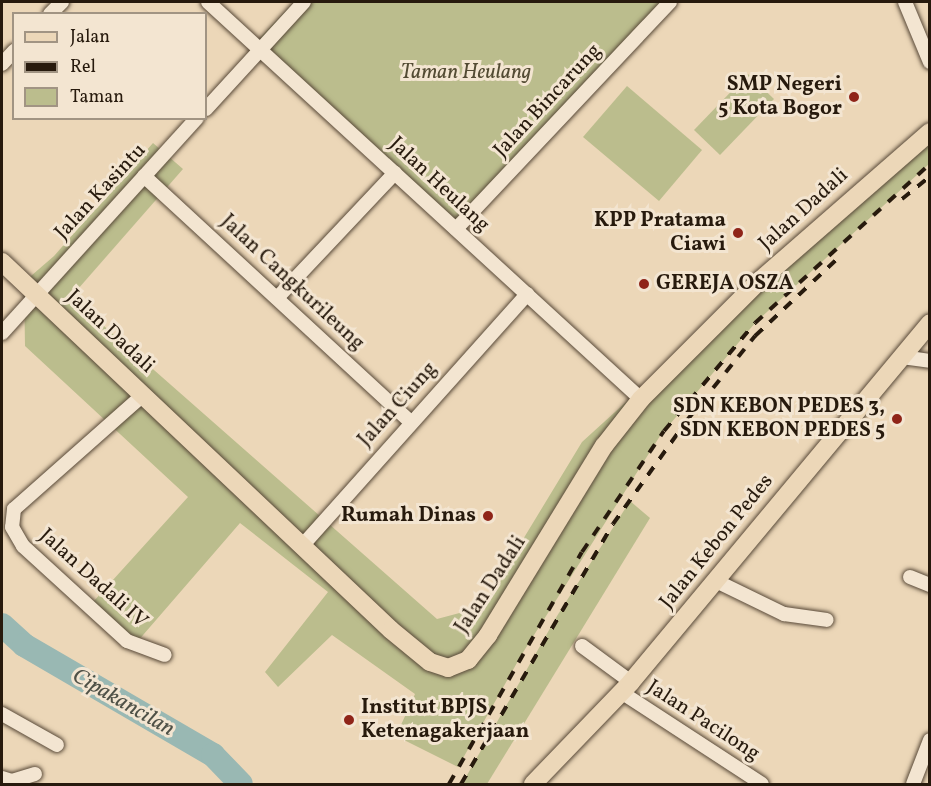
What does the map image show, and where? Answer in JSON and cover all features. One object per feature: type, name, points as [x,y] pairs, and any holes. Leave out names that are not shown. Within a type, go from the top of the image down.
[{"type":"main road","name":"Jalan Dadali","points":[[2,262],[302,546],[430,662],[448,668],[460,666],[488,635],[604,446],[641,399],[766,274],[930,132]]},
{"type":"main road","name":"Jalan Kebon Pedes","points":[[533,784],[626,687],[930,323]]},
{"type":"street","name":"Jalan Heulang","points":[[208,2],[641,399]]},
{"type":"street","points":[[207,108],[304,2]]},
{"type":"street","name":"Jalan Bincarung","points":[[456,229],[670,2]]},
{"type":"street","points":[[905,2],[930,62]]},
{"type":"street","name":"Jalan Kasintu","points":[[2,333],[195,120]]},
{"type":"street","points":[[277,298],[395,173]]},
{"type":"street","name":"Jalan Cangkurileung","points":[[144,176],[411,422]]},
{"type":"street","name":"Jalan Ciung","points":[[302,546],[527,294]]},
{"type":"street","points":[[902,357],[930,361]]},
{"type":"street","name":"Jalan Dadali IV","points":[[143,394],[14,509],[12,526],[23,546],[128,641],[165,655]]},
{"type":"street","points":[[910,577],[930,585]]},
{"type":"street","points":[[716,581],[784,614],[827,620]]},
{"type":"street","name":"Jalan Pacilong","points":[[582,646],[626,687],[762,784]]},
{"type":"street","points":[[2,714],[57,745]]},
{"type":"street","points":[[912,784],[930,740]]},
{"type":"street","points":[[2,778],[12,781],[36,774]]},
{"type":"green space","name":"Taman Heulang","points":[[294,2],[672,2],[456,229],[254,44]]},
{"type":"green space","points":[[748,74],[774,99],[720,155],[694,130]]},
{"type":"green space","points":[[627,86],[702,150],[659,201],[583,137]]},
{"type":"green space","points":[[929,133],[929,164],[755,323],[660,436],[522,654],[458,767],[396,736],[415,694],[332,635],[278,687],[265,672],[328,592],[240,523],[137,642],[93,602],[188,497],[25,346],[24,282],[54,256],[153,143],[183,169],[71,297],[437,619],[482,607],[582,442],[758,282]]},
{"type":"green space","points":[[630,501],[650,518],[487,784],[462,784],[557,616]]},
{"type":"waterway","name":"Cipakancilan","points":[[2,625],[24,645],[213,755],[241,784]]},
{"type":"railway","points":[[449,784],[582,552],[664,431],[755,323],[930,164]]},
{"type":"railway","points":[[902,199],[930,176]]},
{"type":"railway","points":[[461,784],[613,524],[688,419],[755,336],[838,258]]},
{"type":"place","name":"SMP Negeri 5 Kota Bogor","points":[[854,97]]},
{"type":"place","name":"KPP Pratama Ciawi","points":[[738,233]]},
{"type":"place","name":"GEREJA OSZA","points":[[644,284]]},
{"type":"place","name":"SDN KEBON PEDES 3, SDN KEBON PEDES 5","points":[[897,419]]},
{"type":"place","name":"Rumah Dinas","points":[[488,516]]},
{"type":"place","name":"Institut BPJS Ketenagakerjaan","points":[[349,720]]}]
